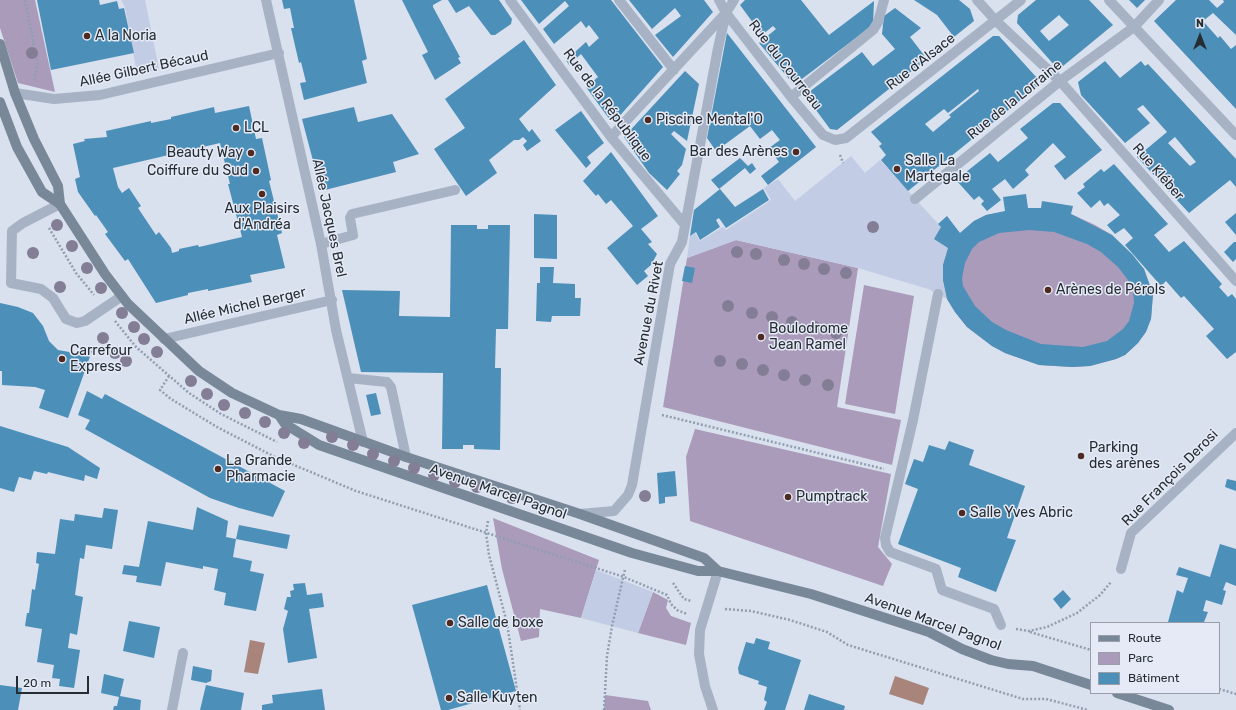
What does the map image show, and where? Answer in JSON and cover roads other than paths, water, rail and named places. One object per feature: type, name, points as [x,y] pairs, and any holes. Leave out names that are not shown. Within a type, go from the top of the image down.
[{"type":"main road","name":"Avenue Marcel Pagnol","points":[[0,44],[15,93],[34,138],[58,186],[60,204]]},
{"type":"main road","name":"Avenue Marcel Pagnol","points":[[0,102],[17,147],[42,192],[60,204],[105,274],[122,296],[164,339],[199,371],[232,393],[279,415],[301,419],[406,457],[580,514],[704,558],[718,571]]},
{"type":"main road","name":"Avenue Marcel Pagnol","points":[[279,415],[285,424],[319,445],[632,553],[698,571],[718,571],[811,594],[929,632],[962,649],[992,660],[1008,664],[1034,666],[1090,684]]},
{"type":"main road","points":[[1120,694],[1169,710]]},
{"type":"street","name":"Allée Jacques Brel","points":[[266,0],[279,52],[321,244],[332,300],[336,330],[363,442]]},
{"type":"street","name":"Rue de la République","points":[[510,0],[611,137],[684,225]]},
{"type":"street","points":[[619,0],[674,70]]},
{"type":"street","name":"Rue du Courreau","points":[[719,0],[726,13],[791,97],[824,134],[835,140]]},
{"type":"street","points":[[611,137],[726,13],[734,0]]},
{"type":"street","points":[[791,97],[873,30],[878,22],[884,0]]},
{"type":"street","name":"Rue Kléber","points":[[977,0],[996,21],[1060,81],[1236,281]]},
{"type":"street","name":"Rue d'Alsace","points":[[835,140],[846,138],[1022,0]]},
{"type":"street","points":[[1109,0],[1236,135]]},
{"type":"street","name":"Rue de la Lorraine","points":[[915,199],[1060,81],[1134,27],[1159,0]]},
{"type":"street","name":"Avenue du Rivet","points":[[580,514],[614,511],[628,495],[632,486],[670,264],[682,242],[684,225],[726,13]]},
{"type":"street","name":"Allée Gilbert Bécaud","points":[[15,93],[54,99],[100,95],[279,52]]},
{"type":"street","points":[[321,244],[353,235],[350,218],[352,214],[455,190]]},
{"type":"street","points":[[60,204],[23,222],[12,231],[11,283],[41,289],[52,298],[66,320],[77,323],[85,322],[122,296]]},
{"type":"street","points":[[938,294],[913,420],[885,538],[890,552],[936,570],[942,590],[994,609],[1001,625]]},
{"type":"street","name":"Allée Michel Berger","points":[[164,339],[332,300]]},
{"type":"street","points":[[348,378],[387,382],[391,386],[406,457]]},
{"type":"street","name":"Rue François Derosi","points":[[1121,569],[1131,533],[1236,433]]},
{"type":"street","points":[[712,710],[704,686],[699,654],[700,630],[718,571]]},
{"type":"street","points":[[172,710],[183,653]]},
{"type":"place","name":"A la Noria","points":[[87,36]]},
{"type":"place","name":"Piscine Mental'O","points":[[648,120]]},
{"type":"place","name":"LCL","points":[[236,128]]},
{"type":"place","name":"Bar des Arènes","points":[[796,152]]},
{"type":"place","name":"Beauty Way","points":[[251,153]]},
{"type":"place","name":"Salle La Martegale","points":[[897,169]]},
{"type":"place","name":"Coiffure du Sud","points":[[256,171]]},
{"type":"place","name":"Aux Plaisirs d'Andréa","points":[[262,194]]},
{"type":"place","name":"Arènes de Pérols","points":[[1048,290]]},
{"type":"place","name":"Boulodrome Jean Ramel","points":[[761,337]]},
{"type":"place","name":"Carrefour Express","points":[[62,359]]},
{"type":"place","name":"Parking des arènes","points":[[1081,456]]},
{"type":"place","name":"La Grande Pharmacie","points":[[218,469]]},
{"type":"place","name":"Pumptrack","points":[[788,497]]},
{"type":"place","name":"Salle Yves Abric","points":[[962,513]]},
{"type":"place","name":"Salle de boxe","points":[[450,623]]},
{"type":"place","name":"Salle Kuyten","points":[[449,698]]}]
